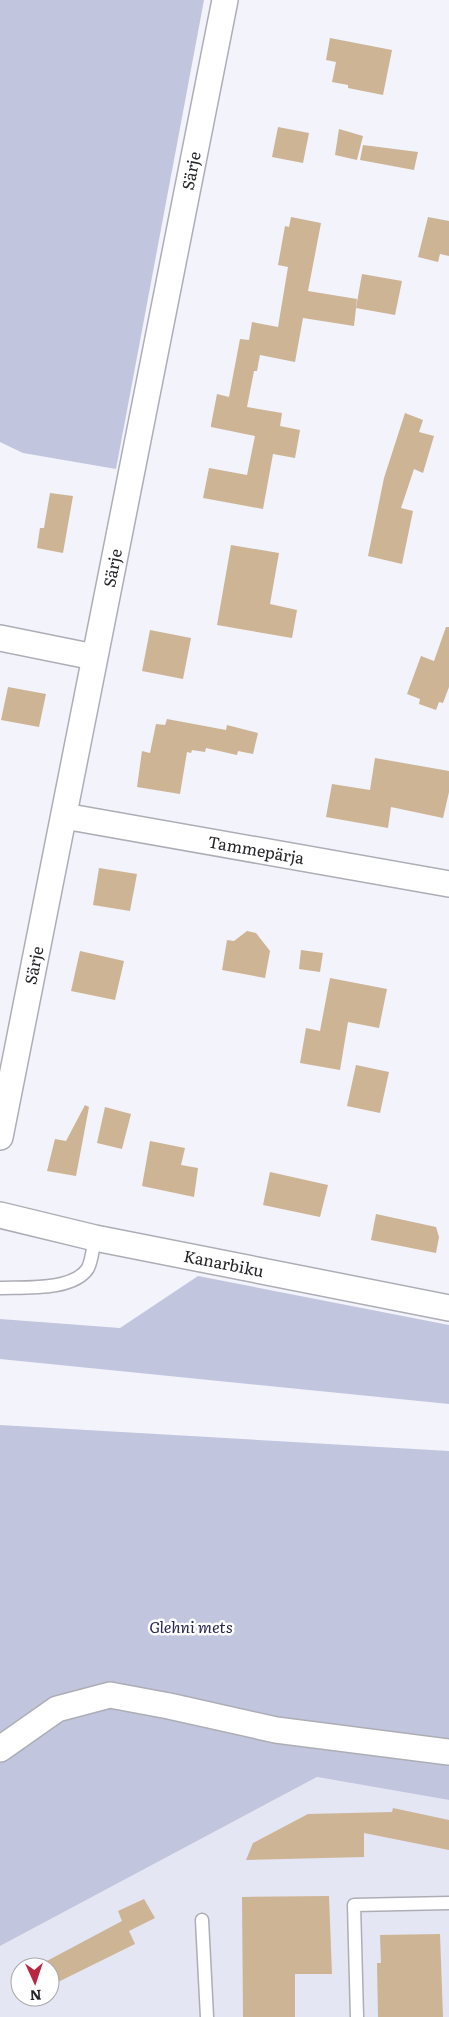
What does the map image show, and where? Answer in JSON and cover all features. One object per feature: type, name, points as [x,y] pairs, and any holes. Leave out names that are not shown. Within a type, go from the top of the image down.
[{"type":"street","name":"Särje","points":[[0,1137],[225,0]]},
{"type":"street","points":[[0,638],[94,657]]},
{"type":"street","name":"Tammepärja","points":[[64,816],[449,884]]},
{"type":"street","name":"Kanarbiku","points":[[0,1215],[95,1238],[449,1308]]},
{"type":"street","points":[[0,1749],[58,1709],[110,1695],[170,1706],[276,1730],[449,1752]]},
{"type":"lane","points":[[0,1288],[66,1284],[80,1277],[88,1267],[95,1238]]},
{"type":"lane","points":[[357,2017],[354,1904],[449,1903]]},
{"type":"lane","points":[[202,1920],[207,2017]]},
{"type":"shaded area","points":[[317,1777],[449,1800],[449,2017],[0,2017],[0,1946]]},
{"type":"green space","points":[[0,0],[204,0],[116,469],[23,453],[0,442]]},
{"type":"green space","points":[[198,1276],[449,1325],[449,1404],[0,1359],[0,1319],[120,1328]]},
{"type":"green space","name":"Glehni mets","points":[[0,1425],[449,1451],[449,1800],[317,1777],[0,1946]]},
{"type":"building","points":[[330,38],[392,50],[383,95],[348,88],[348,85],[332,82],[336,62],[326,60]]},
{"type":"building","points":[[278,127],[309,133],[303,163],[272,157]]},
{"type":"building","points":[[339,129],[363,136],[357,160],[335,155]]},
{"type":"building","points":[[363,145],[418,152],[414,170],[360,160]]},
{"type":"building","points":[[291,217],[321,223],[308,291],[357,299],[354,326],[303,318],[295,362],[260,355],[257,371],[254,371],[247,407],[282,413],[280,426],[300,430],[295,458],[273,454],[263,509],[203,498],[209,468],[247,475],[255,436],[211,427],[211,425],[217,394],[229,397],[240,339],[249,340],[252,322],[278,327],[288,267],[278,265],[285,226],[289,227]]},
{"type":"building","points":[[428,217],[449,221],[449,256],[440,254],[438,262],[418,257]]},
{"type":"building","points":[[362,274],[402,281],[395,315],[356,308]]},
{"type":"building","points":[[405,413],[423,420],[419,432],[434,436],[423,473],[414,469],[401,508],[413,511],[402,564],[368,556],[384,478]]},
{"type":"building","points":[[50,493],[73,496],[63,553],[37,548],[40,528],[44,528]]},
{"type":"building","points":[[231,545],[279,553],[270,604],[297,610],[292,638],[217,625]]},
{"type":"building","points":[[446,627],[449,627],[449,687],[443,703],[439,702],[436,710],[419,704],[420,699],[407,694],[421,656],[434,661]]},
{"type":"building","points":[[150,630],[191,638],[183,679],[142,671]]},
{"type":"building","points":[[8,687],[46,694],[39,727],[1,720]]},
{"type":"building","points":[[167,719],[226,730],[227,725],[258,733],[253,754],[238,751],[237,755],[206,748],[205,752],[192,750],[191,753],[187,752],[180,794],[137,787],[142,751],[150,753],[156,724],[165,725]]},
{"type":"building","points":[[375,758],[449,771],[449,792],[443,818],[391,807],[388,828],[326,817],[332,784],[370,790]]},
{"type":"building","points":[[99,868],[137,874],[130,911],[93,905]]},
{"type":"building","points":[[247,931],[256,933],[270,951],[265,978],[222,970],[227,940],[234,941]]},
{"type":"building","points":[[301,950],[323,953],[320,972],[299,969]]},
{"type":"building","points":[[80,951],[124,961],[115,1000],[71,991]]},
{"type":"building","points":[[330,978],[387,989],[379,1028],[348,1022],[340,1070],[300,1063],[306,1028],[320,1031]]},
{"type":"building","points":[[356,1065],[389,1072],[380,1113],[347,1106]]},
{"type":"building","points":[[85,1105],[89,1107],[76,1176],[47,1171],[55,1139],[66,1141]]},
{"type":"building","points":[[105,1107],[131,1114],[122,1149],[97,1143]]},
{"type":"building","points":[[150,1141],[185,1148],[181,1165],[198,1168],[194,1197],[142,1186]]},
{"type":"building","points":[[270,1172],[328,1185],[320,1217],[263,1205]]},
{"type":"building","points":[[376,1214],[436,1227],[439,1237],[436,1253],[371,1240]]},
{"type":"building","points":[[393,1808],[449,1820],[449,1850],[364,1833],[364,1857],[246,1860],[253,1843],[308,1814],[392,1812]]},
{"type":"building","points":[[329,1896],[332,1974],[295,1974],[295,2017],[243,2017],[242,1897]]},
{"type":"building","points":[[144,1899],[155,1918],[129,1931],[135,1944],[60,1981],[60,1957],[54,1957],[122,1921],[118,1911]]},
{"type":"building","points":[[440,1934],[443,2017],[378,2017],[377,1963],[381,1963],[380,1935]]}]
